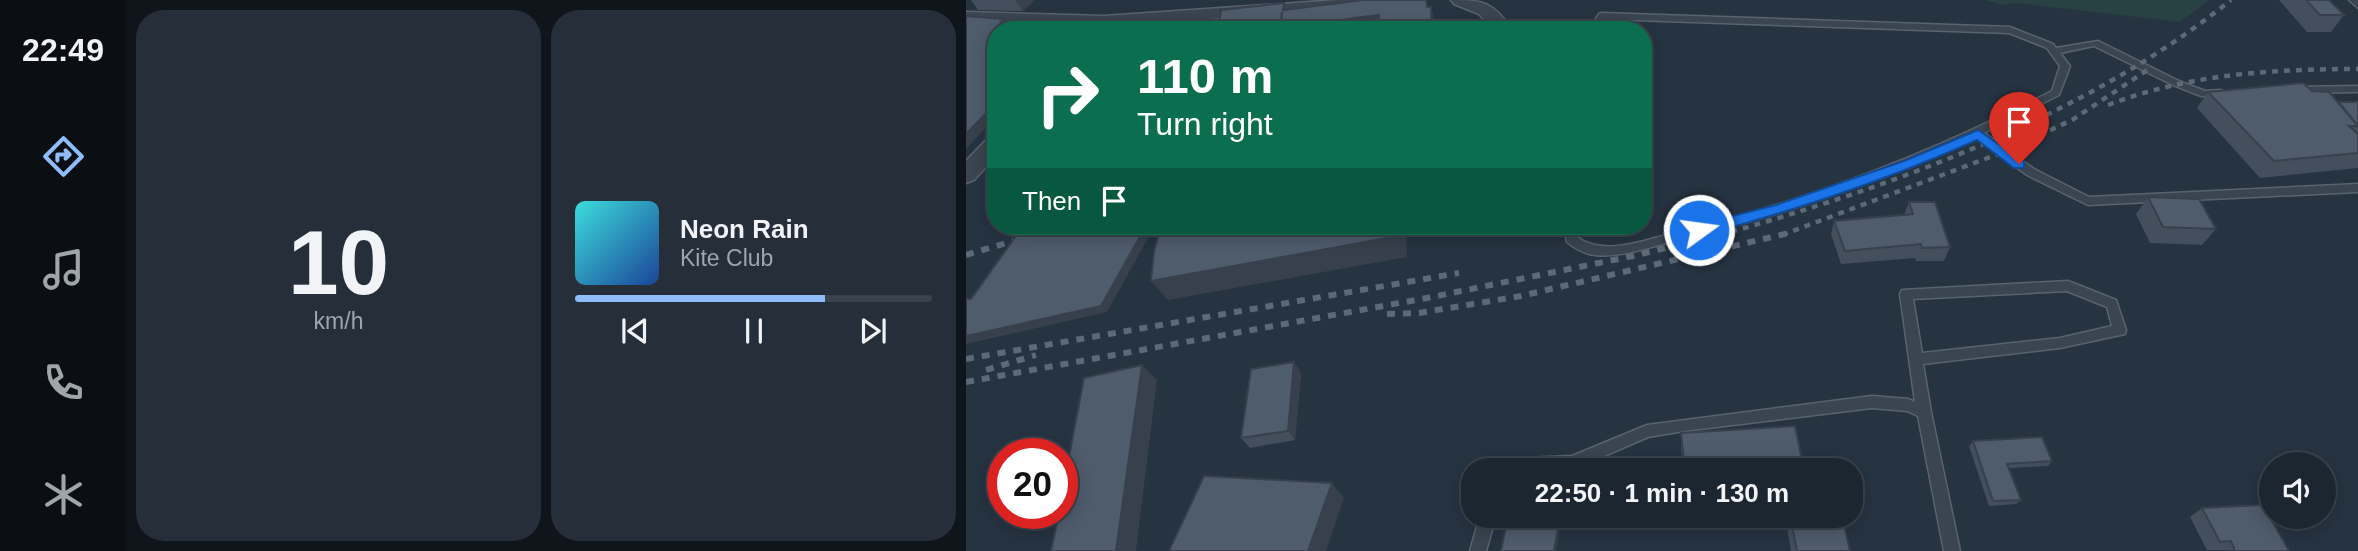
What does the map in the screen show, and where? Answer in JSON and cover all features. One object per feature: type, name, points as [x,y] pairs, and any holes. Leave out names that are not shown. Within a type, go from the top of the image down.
[{"type":"street","points":[[1150,21],[1415,0]]},
{"type":"street","points":[[1460,0],[1486,10],[1495,21]]},
{"type":"street","points":[[966,16],[1040,21]]},
{"type":"street","points":[[966,175],[987,152]]},
{"type":"lane","points":[[2353,0],[2358,5]]},
{"type":"lane","points":[[1571,235],[1571,239],[1586,251],[1618,250],[1779,210],[1909,164],[1978,134],[2056,93],[2065,66],[2050,47],[2010,30],[1602,16],[1598,21]]},
{"type":"lane","points":[[2053,51],[2095,43],[2147,70],[2204,94],[2231,93]]},
{"type":"lane","points":[[2284,91],[2358,89]]},
{"type":"lane","points":[[2309,90],[2317,100]]},
{"type":"lane","points":[[1978,134],[2001,153],[2053,187],[2088,201],[2358,188]]},
{"type":"lane","points":[[1916,359],[2060,342],[2120,330],[2112,304],[2068,286],[1906,294],[1924,412],[1952,551]]},
{"type":"lane","points":[[1585,458],[1647,431],[1684,425],[1872,402],[1908,405],[1924,412]]},
{"type":"lane","points":[[1478,551],[1485,528]]},
{"type":"green space","points":[[1985,0],[2209,0],[2180,22],[2015,3],[2003,5]]},
{"type":"building","points":[[1363,0],[1426,0],[1427,7],[1431,7],[1432,21],[1378,21],[1379,15],[1334,21],[1281,21],[1282,12],[1281,20],[1219,21],[1221,10],[1284,3],[1283,10]]},
{"type":"building","points":[[2306,0],[2329,0],[2344,15],[2320,15]]},
{"type":"building","points":[[966,16],[1004,19],[987,21],[987,112],[966,134]]},
{"type":"building","points":[[2303,83],[2312,91],[2329,92],[2358,126],[2349,126],[2358,134],[2358,153],[2274,161],[2208,92]]},
{"type":"building","points":[[2339,102],[2358,102],[2358,126]]},
{"type":"building","points":[[2148,197],[2199,199],[2216,229],[2163,227]]},
{"type":"building","points":[[1909,202],[1935,202],[1950,247],[1922,248],[1921,244],[1845,251],[1834,221],[1913,214]]},
{"type":"building","points":[[1017,235],[1141,235],[1101,306],[966,336],[966,299],[971,299]]},
{"type":"building","points":[[1159,235],[1398,235],[1151,281]]},
{"type":"building","points":[[1294,362],[1288,431],[1241,438],[1251,369]]},
{"type":"building","points":[[1142,365],[1116,551],[1051,551],[1056,529],[1078,529],[1078,438],[1073,438],[1084,378]]},
{"type":"building","points":[[1795,426],[1802,458],[1684,458],[1681,433]]},
{"type":"building","points":[[2042,437],[2052,461],[2007,464],[2021,500],[1993,501],[1973,441]]},
{"type":"building","points":[[1204,476],[1332,483],[1308,551],[1169,551]]},
{"type":"building","points":[[2259,505],[2259,529],[2277,529],[2289,551],[2235,551],[2231,541],[2220,542],[2202,508]]},
{"type":"building","points":[[1506,528],[1558,528],[1554,551],[1501,551]]},
{"type":"building","points":[[1792,528],[1845,528],[1850,551],[1797,551]]},
{"type":"railway","points":[[1720,235],[1854,194],[1988,142],[2053,112],[2115,78],[2175,41],[2231,0]]},
{"type":"railway","points":[[1785,234],[2001,153],[2072,120],[2152,67]]},
{"type":"railway","points":[[2108,105],[2169,86],[2231,75],[2358,69]]},
{"type":"railway","points":[[966,382],[1427,298],[1633,256],[1726,233]]},
{"type":"railway","points":[[1785,234],[1789,233]]},
{"type":"railway","points":[[1387,314],[1419,313],[1521,296],[1785,234]]},
{"type":"railway","points":[[966,255],[1033,235]]},
{"type":"railway","points":[[966,359],[1459,273]]},
{"type":"railway","points":[[986,370],[1036,355]]},
{"type":"route","points":[[1699,230],[1779,210],[1909,164],[1978,134],[2019,164]]}]
